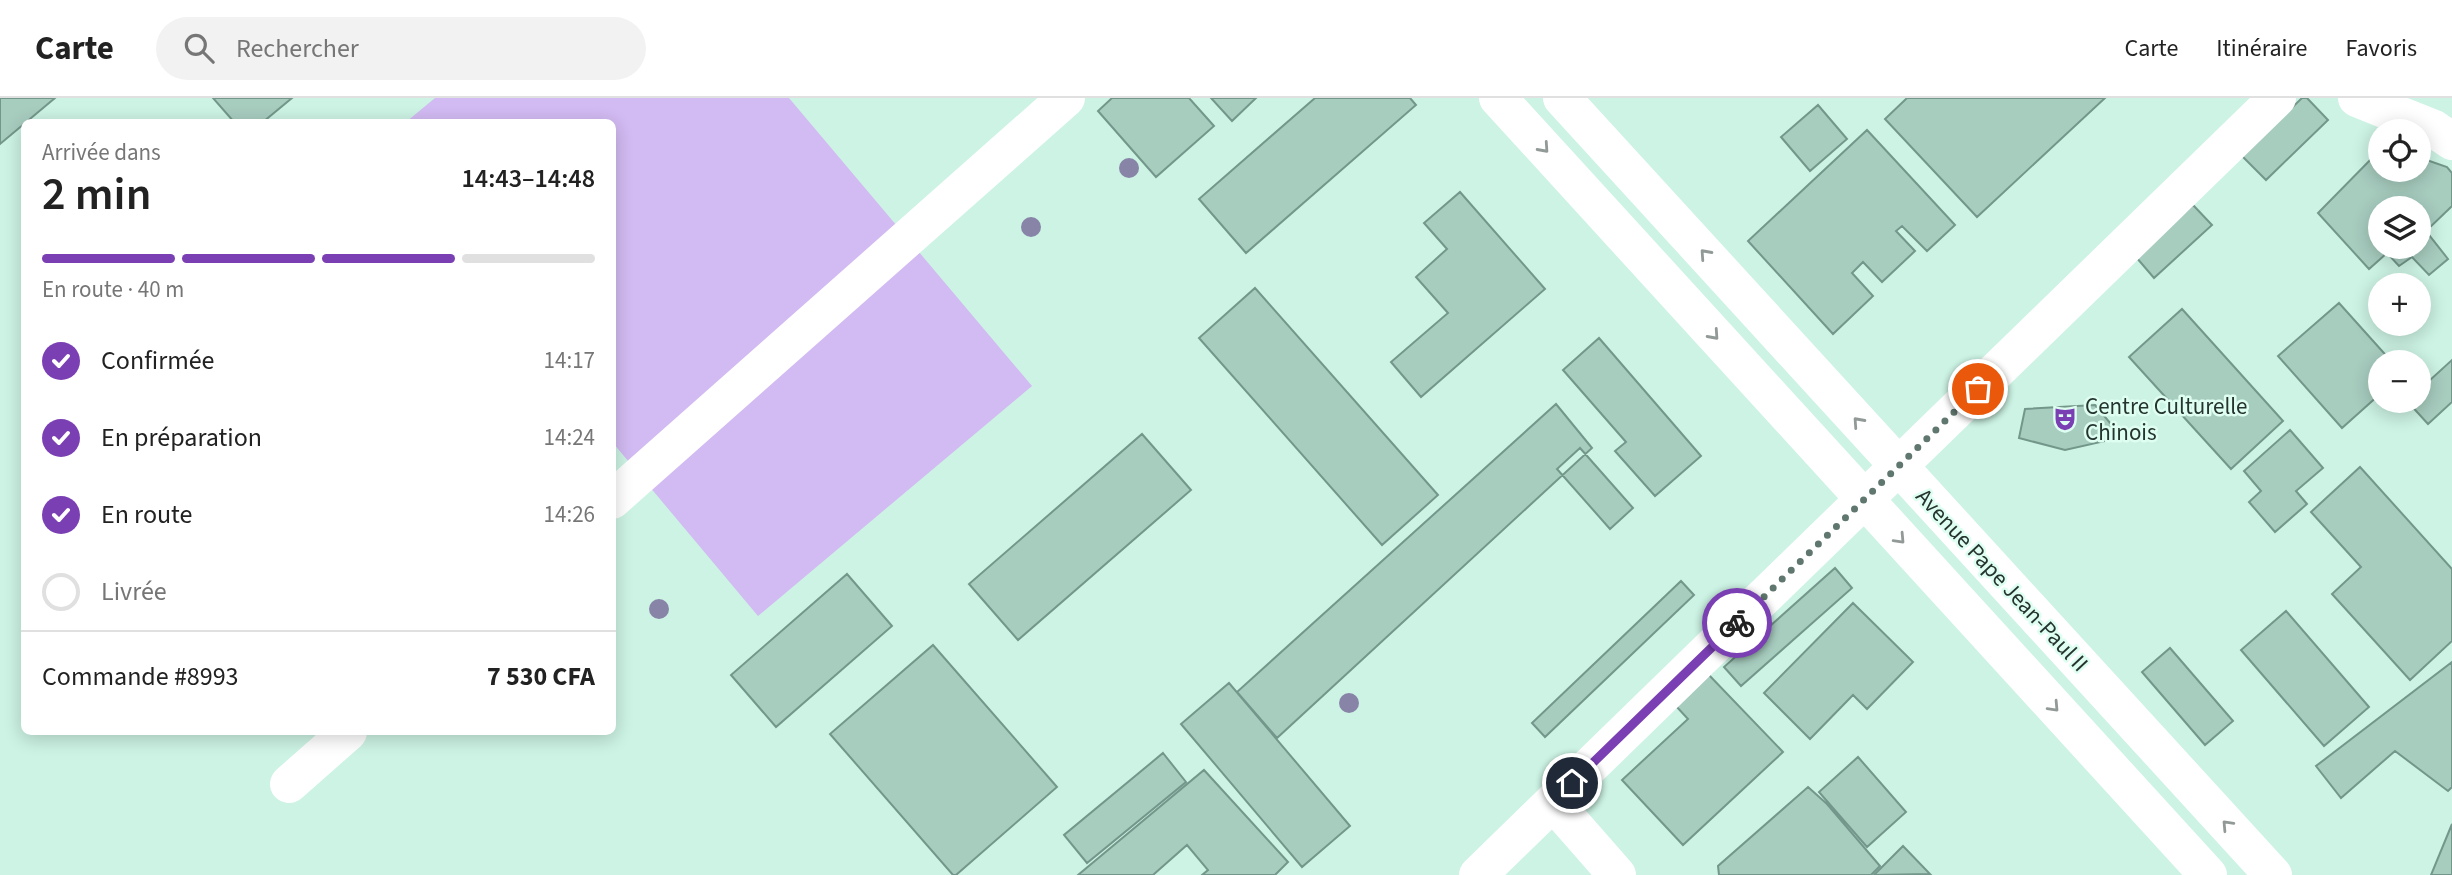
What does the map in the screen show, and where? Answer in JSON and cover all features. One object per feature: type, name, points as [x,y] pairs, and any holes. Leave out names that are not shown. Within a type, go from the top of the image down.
[{"type":"main road","points":[[616,496],[1066,98]]},
{"type":"main road","name":"Avenue Pape Jean-Paul II","points":[[1498,98],[2208,875]]},
{"type":"main road","name":"Avenue Pape Jean-Paul II","points":[[1562,98],[2273,875]]},
{"type":"main road","points":[[1478,875],[2277,98]]},
{"type":"main road","points":[[2357,98],[2434,129],[2452,141]]},
{"type":"main road","points":[[289,784],[345,735]]},
{"type":"main road","points":[[1553,802],[1617,875]]},
{"type":"shaded area","points":[[435,98],[789,98],[1032,386],[758,616],[616,447],[616,119],[410,119]]},
{"type":"building","points":[[0,98],[55,98],[30,119],[21,119],[21,126],[0,144]]},
{"type":"building","points":[[213,98],[292,98],[267,119],[231,119]]},
{"type":"building","points":[[1112,98],[1189,98],[1214,126],[1156,177],[1098,111]]},
{"type":"building","points":[[1211,98],[1256,98],[1232,121]]},
{"type":"building","points":[[1315,98],[1410,98],[1416,105],[1246,253],[1199,199]]},
{"type":"building","points":[[1907,98],[2105,98],[1977,217],[1885,119]]},
{"type":"building","points":[[2302,98],[2307,98],[2328,120],[2266,180],[2242,156]]},
{"type":"building","points":[[1818,105],[1847,139],[1810,171],[1781,137]]},
{"type":"building","points":[[1867,130],[1955,225],[1927,251],[1902,226],[1896,231],[1915,251],[1882,282],[1863,262],[1852,273],[1873,296],[1833,334],[1748,241]]},
{"type":"building","points":[[2431,161],[2447,167],[2452,173],[2452,206],[2431,226],[2431,196],[2368,196],[2368,259],[2380,259],[2369,269],[2318,213],[2368,162],[2368,182],[2431,182]]},
{"type":"building","points":[[1460,192],[1545,289],[1421,397],[1391,362],[1448,313],[1416,277],[1447,249],[1424,223]]},
{"type":"building","points":[[2193,205],[2212,225],[2154,278],[2136,257]]},
{"type":"building","points":[[2431,237],[2448,259],[2431,273],[2427,273],[2414,259],[2431,259]]},
{"type":"building","points":[[2393,259],[2409,259],[2399,266]]},
{"type":"building","points":[[1255,288],[1438,495],[1382,545],[1199,338]]},
{"type":"building","points":[[2339,303],[2381,350],[2368,350],[2368,405],[2342,428],[2278,356]]},
{"type":"building","points":[[2182,309],[2283,421],[2231,469],[2129,357]]},
{"type":"building","points":[[1599,338],[1701,456],[1655,496],[1615,451],[1626,442],[1563,370]]},
{"type":"building","points":[[2452,360],[2452,402],[2428,424],[2418,413],[2431,413],[2431,379]]},
{"type":"building","points":[[1556,404],[1592,448],[1277,738],[1237,692]]},
{"type":"building","name":"Centre Culturelle Chinois","points":[[2095,405],[2116,430],[2114,439],[2065,450],[2019,438],[2025,409]]},
{"type":"building","points":[[2290,430],[2323,468],[2296,491],[2307,504],[2275,532],[2249,502],[2261,491],[2244,471]]},
{"type":"building","points":[[1142,434],[1191,490],[1018,640],[969,584]]},
{"type":"building","points":[[1580,448],[1633,508],[1610,529],[1557,469]]},
{"type":"building","points":[[2360,467],[2452,569],[2452,641],[2410,680],[2332,594],[2361,567],[2311,512]]},
{"type":"building","points":[[1835,568],[1852,588],[1741,686],[1724,667]]},
{"type":"building","points":[[847,574],[892,626],[776,727],[731,675]]},
{"type":"building","points":[[1681,581],[1694,595],[1545,737],[1532,723]]},
{"type":"building","points":[[1853,603],[1913,662],[1867,709],[1853,695],[1810,739],[1764,693]]},
{"type":"building","points":[[2286,611],[2369,707],[2324,746],[2241,650]]},
{"type":"building","points":[[933,645],[1057,787],[956,875],[953,875],[830,734]]},
{"type":"building","points":[[2170,648],[2233,721],[2205,745],[2142,672]]},
{"type":"building","points":[[2452,662],[2452,787],[2448,791],[2395,751],[2341,798],[2316,766]]},
{"type":"building","points":[[1708,674],[1783,752],[1683,845],[1622,780],[1688,719],[1675,705]]},
{"type":"building","points":[[1229,683],[1350,826],[1302,867],[1181,724]]},
{"type":"building","points":[[1163,753],[1186,782],[1087,863],[1064,835]]},
{"type":"building","points":[[1858,757],[1906,812],[1867,847],[1819,792]]},
{"type":"building","points":[[1204,770],[1288,862],[1275,875],[1202,875],[1208,870],[1187,845],[1153,875],[1078,875]]},
{"type":"building","points":[[1808,787],[1827,804],[1880,866],[1871,875],[1719,875],[1718,866]]},
{"type":"building","points":[[2452,824],[2452,875],[2431,875]]},
{"type":"building","points":[[1903,846],[1930,874],[1874,875]]},
{"type":"way so far","points":[[1737,623],[1978,389]]},
{"type":"place","name":"Centre Culturelle Chinois","points":[[2065,419]]},
{"type":"route","points":[[1572,783],[1737,623]]}]
